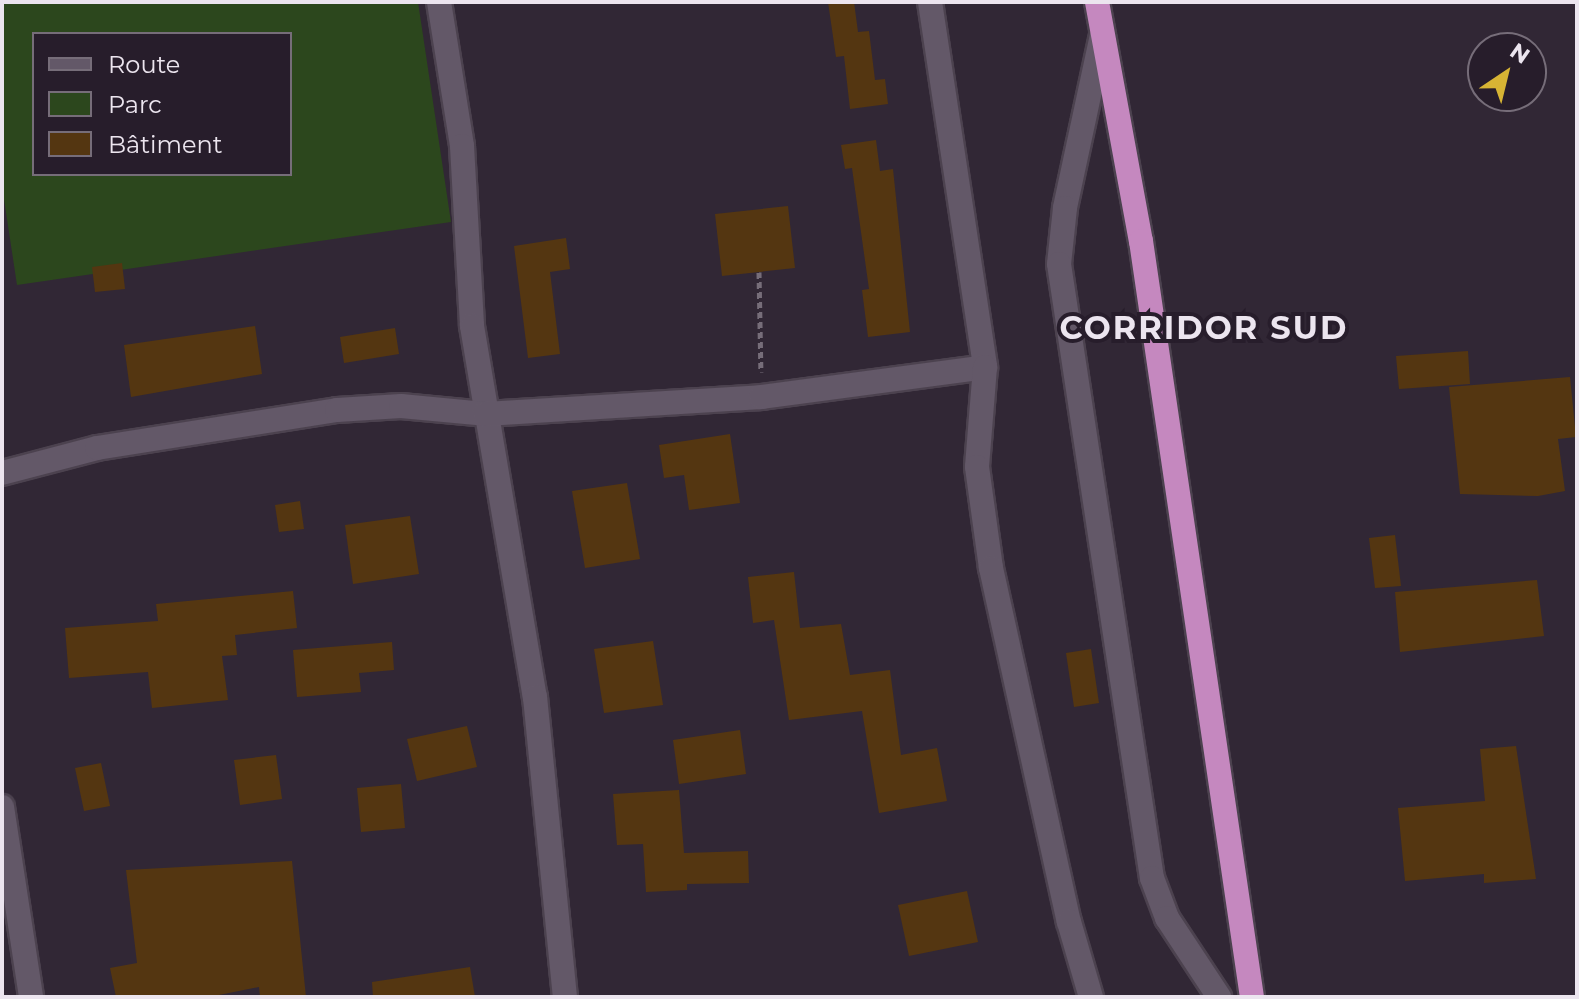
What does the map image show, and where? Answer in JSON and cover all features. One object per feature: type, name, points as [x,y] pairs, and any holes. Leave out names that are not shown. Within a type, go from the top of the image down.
[{"type":"highway","points":[[1097,2],[1141,241],[1252,997]]},
{"type":"street","points":[[439,2],[462,146],[472,326],[535,697],[565,997]]},
{"type":"street","points":[[930,2],[985,367],[977,467],[991,568],[1069,922],[1091,997]]},
{"type":"street","points":[[1102,35],[1065,208],[1059,264],[1152,878],[1167,918],[1219,997]]},
{"type":"street","points":[[2,473],[97,448],[337,410],[401,406],[485,414],[761,397],[985,367]]},
{"type":"street","points":[[2,807],[10,925],[31,997]]},
{"type":"path","points":[[759,272],[761,397]]},
{"type":"green space","points":[[2,2],[418,2],[451,222],[17,285],[2,186]]},
{"type":"building","points":[[828,2],[854,2],[858,32],[869,31],[875,80],[885,79],[888,104],[850,109],[844,56],[836,57]]},
{"type":"building","points":[[876,140],[880,171],[893,169],[910,332],[868,337],[862,290],[869,289],[852,168],[845,169],[841,145]]},
{"type":"building","points":[[788,206],[795,268],[722,276],[715,214]]},
{"type":"building","points":[[566,238],[570,269],[550,272],[560,354],[528,358],[514,246]]},
{"type":"building","points":[[122,263],[125,289],[95,292],[92,267]]},
{"type":"building","points":[[255,326],[262,374],[131,397],[124,345]]},
{"type":"building","points":[[395,328],[399,354],[344,363],[340,337]]},
{"type":"building","points":[[1468,351],[1470,384],[1399,389],[1396,356]]},
{"type":"building","points":[[1570,377],[1576,437],[1558,439],[1565,491],[1538,496],[1460,494],[1449,387]]},
{"type":"building","points":[[730,434],[740,503],[689,510],[684,475],[664,478],[659,445]]},
{"type":"building","points":[[627,483],[640,559],[585,568],[572,491]]},
{"type":"building","points":[[300,501],[304,529],[279,532],[275,505]]},
{"type":"building","points":[[410,516],[419,574],[353,584],[345,525]]},
{"type":"building","points":[[1395,535],[1401,586],[1375,588],[1369,538]]},
{"type":"building","points":[[794,572],[800,628],[841,624],[850,675],[890,670],[901,755],[937,748],[947,801],[879,813],[862,711],[789,720],[774,620],[753,623],[748,577]]},
{"type":"building","points":[[1537,580],[1544,636],[1400,652],[1395,592]]},
{"type":"building","points":[[293,591],[297,628],[235,635],[237,655],[222,656],[228,700],[152,708],[148,672],[69,678],[65,628],[158,621],[156,604]]},
{"type":"building","points":[[653,641],[663,705],[604,713],[594,649]]},
{"type":"building","points":[[392,642],[394,670],[359,673],[361,692],[297,697],[293,650]]},
{"type":"building","points":[[1091,649],[1099,703],[1074,707],[1066,653]]},
{"type":"building","points":[[467,726],[477,767],[417,781],[407,739]]},
{"type":"building","points":[[740,730],[746,774],[679,784],[673,740]]},
{"type":"building","points":[[1516,746],[1536,879],[1484,883],[1484,874],[1405,881],[1398,808],[1485,801],[1480,749]]},
{"type":"building","points":[[276,755],[282,799],[240,805],[234,760]]},
{"type":"building","points":[[101,763],[110,806],[84,811],[75,768]]},
{"type":"building","points":[[401,784],[405,828],[361,832],[357,788]]},
{"type":"building","points":[[679,790],[684,853],[748,851],[749,883],[687,884],[687,890],[646,892],[643,844],[617,845],[613,794]]},
{"type":"building","points":[[292,861],[306,997],[260,997],[259,987],[209,997],[116,997],[110,968],[137,963],[126,870]]},
{"type":"building","points":[[967,891],[978,942],[909,956],[898,905]]},
{"type":"building","points":[[470,967],[475,997],[373,997],[372,982]]},
{"type":"district","name":"CORRIDOR SUD","points":[[1204,328]]}]
